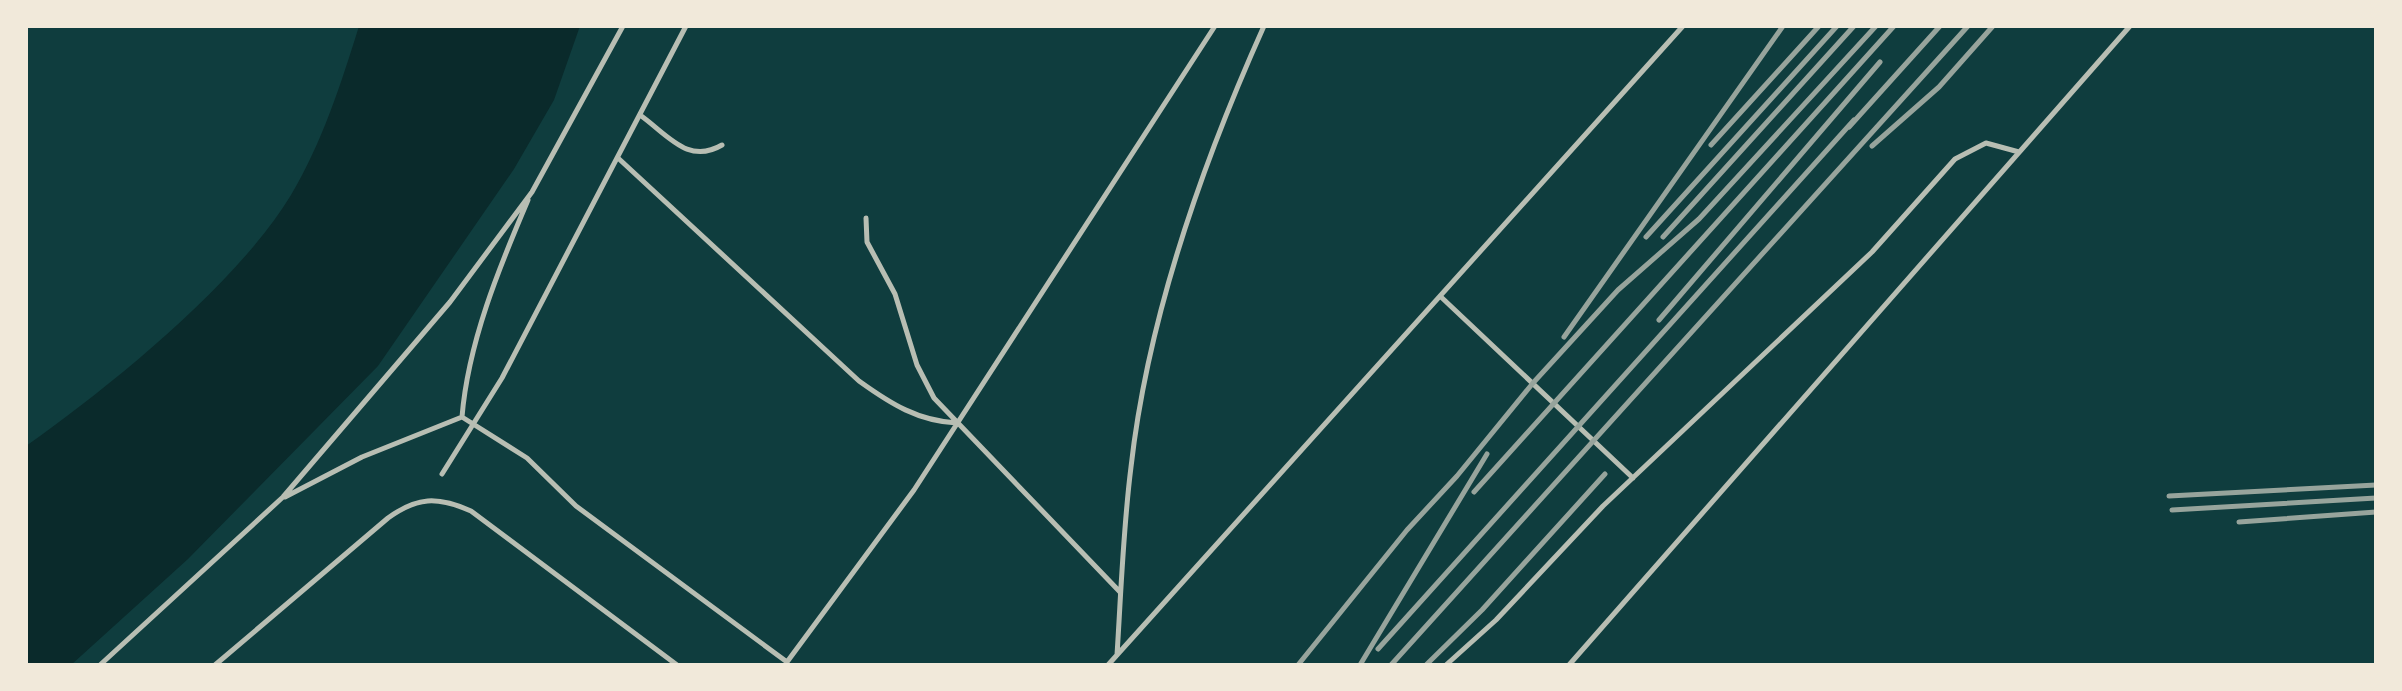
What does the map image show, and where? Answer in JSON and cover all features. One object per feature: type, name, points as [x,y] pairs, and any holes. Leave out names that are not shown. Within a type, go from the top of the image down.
[{"type":"lane","points":[[462,417],[464,390],[497,277],[532,192],[623,26]]},
{"type":"lane","points":[[442,474],[475,424],[686,26]]},
{"type":"lane","points":[[462,417],[527,458],[576,506],[787,662],[914,490],[1215,26]]},
{"type":"lane","points":[[1117,655],[1131,465],[1171,278],[1209,164],[1264,26]]},
{"type":"lane","points":[[1108,665],[1683,26]]},
{"type":"lane","points":[[1569,665],[2130,26]]},
{"type":"lane","points":[[640,115],[690,152],[707,154],[722,145]]},
{"type":"lane","points":[[1446,665],[1496,620],[1633,478],[1872,252],[1955,159],[1986,143],[2019,152]]},
{"type":"lane","points":[[618,158],[859,381],[894,406],[930,422],[957,423]]},
{"type":"lane","points":[[100,665],[283,497],[450,302],[532,192]]},
{"type":"lane","points":[[866,218],[867,242],[895,294],[917,365],[934,398],[1121,593]]},
{"type":"lane","points":[[1440,296],[1633,478]]},
{"type":"lane","points":[[283,497],[362,457],[462,417]]},
{"type":"lane","points":[[215,665],[388,518],[408,504],[430,498],[471,511],[677,665]]},
{"type":"water","points":[[359,26],[580,26],[554,100],[514,169],[378,366],[188,559],[71,665],[26,665],[26,446],[96,394],[170,331],[206,298],[268,229],[312,155],[338,91]]},
{"type":"railway","points":[[1564,337],[1783,26]]},
{"type":"railway","points":[[1711,145],[1819,26]]},
{"type":"railway","points":[[1646,237],[1837,26]]},
{"type":"railway","points":[[1663,237],[1854,26]]},
{"type":"railway","points":[[1298,665],[1407,530],[1457,476],[1533,383],[1618,290],[1699,219],[1876,26]]},
{"type":"railway","points":[[1474,492],[1894,26]]},
{"type":"railway","points":[[1849,127],[1940,26]]},
{"type":"railway","points":[[1391,665],[1968,26]]},
{"type":"railway","points":[[1872,146],[1939,87],[1993,26]]},
{"type":"railway","points":[[1659,320],[1880,62]]},
{"type":"railway","points":[[1378,649],[1854,120]]},
{"type":"railway","points":[[1360,665],[1487,454]]},
{"type":"railway","points":[[1426,665],[1482,610],[1605,474]]},
{"type":"railway","points":[[2169,496],[2376,485]]},
{"type":"railway","points":[[2172,510],[2376,498]]},
{"type":"railway","points":[[2239,522],[2376,512]]}]
